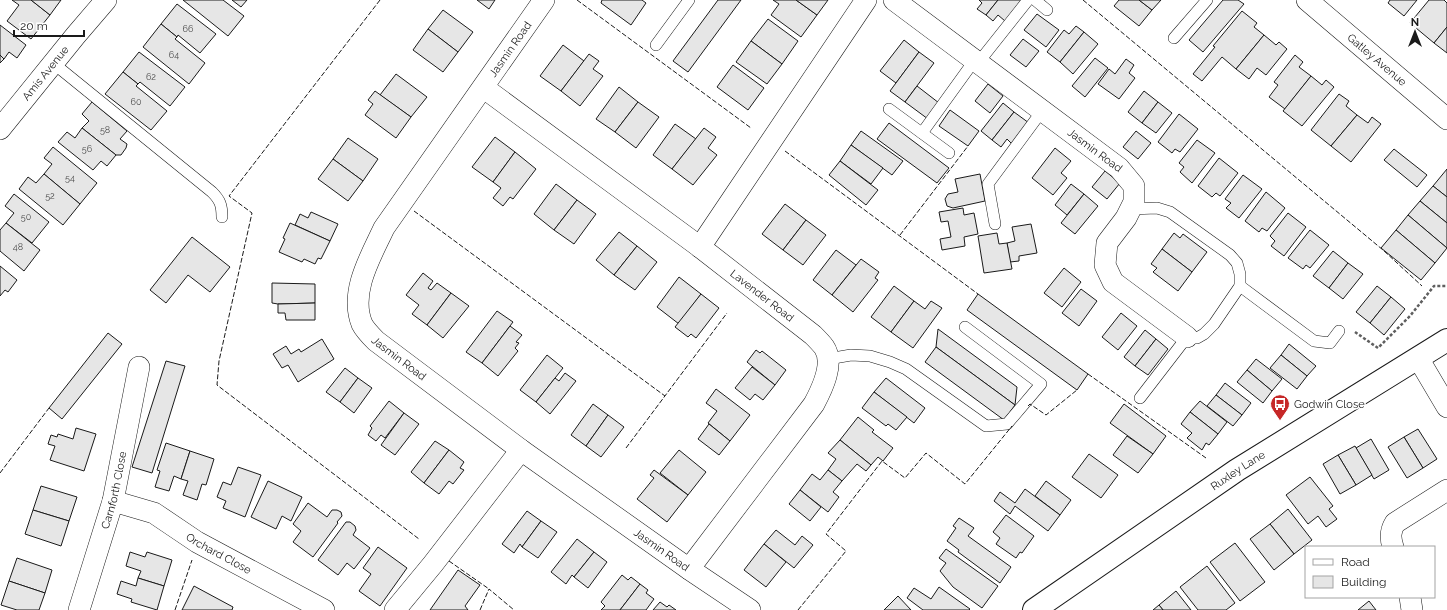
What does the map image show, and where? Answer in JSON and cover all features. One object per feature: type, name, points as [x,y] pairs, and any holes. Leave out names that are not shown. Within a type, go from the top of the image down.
[{"type":"main road","name":"Ruxley Lane","points":[[1034,610],[1237,470],[1447,340]]},
{"type":"street","name":"Amis Avenue","points":[[0,129],[106,0]]},
{"type":"street","name":"Jasmin Road","points":[[544,0],[484,88],[384,228],[366,265],[359,291],[358,312],[363,325],[376,341],[521,450],[750,610]]},
{"type":"street","points":[[700,247],[866,0]]},
{"type":"street","name":"Jasmin Road","points":[[894,0],[1119,168],[1134,186],[1134,202],[1126,218],[1107,243],[1105,265],[1113,282],[1186,337]]},
{"type":"street","name":"Gatley Avenue","points":[[1307,0],[1447,119]]},
{"type":"street","name":"Lavender Road","points":[[484,88],[700,247],[813,335],[825,348],[828,359]]},
{"type":"street","points":[[1418,358],[1447,407]]},
{"type":"street","points":[[690,569],[814,404],[825,384],[828,359]]},
{"type":"street","name":"Carnforth Close","points":[[79,610],[113,501],[139,367]]},
{"type":"street","points":[[395,610],[433,564],[521,450]]},
{"type":"street","points":[[1393,546],[1390,540],[1391,530],[1395,523],[1447,490]]},
{"type":"street","name":"Orchard Close","points":[[113,501],[154,513],[197,542],[324,610]]},
{"type":"street","points":[[1410,598],[1412,610]]},
{"type":"lane","points":[[656,45],[689,0]]},
{"type":"lane","points":[[922,134],[976,62],[1028,0]]},
{"type":"lane","points":[[1036,0],[1047,10]]},
{"type":"lane","points":[[1174,38],[1207,0]]},
{"type":"lane","points":[[53,63],[212,192],[219,199],[222,217]]},
{"type":"lane","points":[[889,109],[949,153]]},
{"type":"lane","points":[[995,224],[988,184],[1042,111]]},
{"type":"lane","points":[[1130,209],[1157,208],[1170,212],[1230,255],[1237,263],[1240,274],[1240,286],[1214,324],[1204,334],[1197,338],[1186,337],[1140,398]]},
{"type":"lane","points":[[1240,286],[1314,341],[1330,343],[1339,331]]},
{"type":"lane","points":[[828,359],[851,355],[870,356],[890,362],[906,369],[986,426],[1007,424],[1041,384],[965,327]]},
{"type":"path","points":[[1339,331],[1355,332],[1378,348],[1410,316],[1434,286],[1447,286]]},
{"type":"building","points":[[12,0],[31,0],[50,15],[31,39],[7,21],[19,5]]},
{"type":"building","points":[[31,0],[61,0],[50,15]]},
{"type":"building","points":[[183,0],[223,0],[244,16],[228,36]]},
{"type":"building","points":[[232,0],[247,0],[241,7]]},
{"type":"building","points":[[477,0],[495,0],[489,9]]},
{"type":"building","points":[[602,0],[642,0],[646,3],[631,25],[601,3]]},
{"type":"building","points":[[718,0],[741,0],[688,72],[673,61]]},
{"type":"building","points":[[773,0],[796,0],[817,15],[801,37],[771,15],[779,4]]},
{"type":"building","points":[[796,0],[828,0],[817,15]]},
{"type":"building","points":[[979,0],[998,0],[986,15],[977,9],[982,3]]},
{"type":"building","points":[[998,0],[1022,0],[1005,21],[998,15],[993,21],[986,15]]},
{"type":"building","points":[[1119,0],[1139,0],[1152,10],[1139,26],[1114,6]]},
{"type":"building","points":[[1139,0],[1161,0],[1152,10]]},
{"type":"building","points":[[1223,0],[1238,0],[1244,4],[1203,52],[1189,40]]},
{"type":"building","points":[[1390,0],[1417,0],[1404,16],[1388,3]]},
{"type":"building","points":[[1429,0],[1444,0],[1447,3],[1447,27],[1434,43],[1410,23]]},
{"type":"building","points":[[177,4],[216,34],[200,53],[178,35],[177,37],[161,24]]},
{"type":"building","points":[[443,10],[473,32],[458,52],[428,29]]},
{"type":"building","points":[[1242,11],[1257,23],[1254,27],[1264,35],[1236,69],[1222,57],[1202,81],[1193,74],[1215,47],[1213,46]]},
{"type":"building","points":[[1037,14],[1059,30],[1046,47],[1024,30]]},
{"type":"building","points":[[768,19],[798,41],[782,64],[751,41]]},
{"type":"building","points":[[161,24],[177,37],[175,39],[205,63],[189,84],[143,47]]},
{"type":"building","points":[[0,25],[26,45],[17,58],[9,52],[4,59],[0,55]]},
{"type":"building","points":[[1076,26],[1084,32],[1060,62],[1047,52],[1064,30],[1069,34]]},
{"type":"building","points":[[1447,27],[1447,53],[1434,43]]},
{"type":"building","points":[[428,29],[458,52],[443,72],[413,50]]},
{"type":"building","points":[[1084,32],[1098,44],[1073,74],[1060,62]]},
{"type":"building","points":[[1264,35],[1276,45],[1279,42],[1287,49],[1266,75],[1257,68],[1249,79],[1236,69]]},
{"type":"building","points":[[1023,39],[1039,51],[1026,67],[1010,55]]},
{"type":"building","points":[[904,40],[919,52],[896,83],[880,71]]},
{"type":"building","points":[[751,41],[782,64],[767,84],[736,62]]},
{"type":"building","points":[[563,45],[584,61],[561,91],[540,76]]},
{"type":"building","points":[[139,52],[185,87],[170,106],[140,82],[138,84],[123,72]]},
{"type":"building","points":[[919,52],[934,63],[905,102],[890,91]]},
{"type":"building","points":[[589,54],[599,61],[593,69],[603,76],[580,106],[561,91]]},
{"type":"building","points":[[0,55],[4,59],[0,63]]},
{"type":"building","points":[[1295,55],[1303,62],[1299,67],[1311,76],[1285,109],[1269,97],[1278,85],[1274,82]]},
{"type":"building","points":[[1095,58],[1108,68],[1085,97],[1072,86]]},
{"type":"building","points":[[1126,59],[1134,65],[1129,73],[1135,78],[1119,99],[1098,84],[1109,69],[1115,74]]},
{"type":"building","points":[[733,65],[764,88],[748,110],[717,87]]},
{"type":"building","points":[[123,72],[138,84],[136,86],[167,111],[151,130],[105,94]]},
{"type":"building","points":[[396,74],[427,97],[411,117],[380,95]]},
{"type":"building","points":[[1311,76],[1322,85],[1326,80],[1334,87],[1302,126],[1283,111]]},
{"type":"building","points":[[988,84],[1003,96],[990,113],[975,101]]},
{"type":"building","points":[[917,86],[939,103],[928,119],[905,102]]},
{"type":"building","points":[[619,87],[638,102],[615,132],[596,119]]},
{"type":"building","points":[[375,91],[411,117],[396,138],[365,115],[373,104],[368,100]]},
{"type":"building","points":[[1144,91],[1158,102],[1142,123],[1128,112]]},
{"type":"building","points":[[1339,94],[1349,101],[1346,106],[1357,115],[1331,146],[1311,130]]},
{"type":"building","points":[[92,102],[127,131],[120,139],[127,144],[121,155],[116,155],[82,128],[89,121],[82,114]]},
{"type":"building","points":[[638,102],[659,117],[636,148],[615,132]]},
{"type":"building","points":[[1158,102],[1172,113],[1156,133],[1142,123]]},
{"type":"building","points":[[1003,103],[1014,112],[992,140],[981,131]]},
{"type":"building","points":[[950,110],[979,131],[968,146],[939,126]]},
{"type":"building","points":[[1014,112],[1029,123],[1012,144],[1007,139],[1001,147],[992,140]]},
{"type":"building","points":[[1179,114],[1198,129],[1180,152],[1175,149],[1172,153],[1158,142]]},
{"type":"building","points":[[1357,115],[1368,123],[1372,117],[1381,124],[1351,162],[1331,146]]},
{"type":"building","points":[[889,123],[949,168],[937,183],[877,139]]},
{"type":"building","points":[[675,124],[696,139],[672,169],[653,155]]},
{"type":"building","points":[[82,128],[116,155],[107,166],[101,161],[93,170],[58,142],[67,132],[75,138]]},
{"type":"building","points":[[704,128],[716,137],[708,148],[717,155],[693,185],[672,169]]},
{"type":"building","points":[[861,131],[903,161],[892,175],[851,145]]},
{"type":"building","points":[[1136,131],[1151,143],[1138,159],[1123,147]]},
{"type":"building","points":[[495,137],[515,152],[493,182],[472,167]]},
{"type":"building","points":[[348,138],[378,159],[363,181],[333,159]]},
{"type":"building","points":[[1197,140],[1215,153],[1192,183],[1180,172],[1184,167],[1179,163]]},
{"type":"building","points":[[851,145],[883,168],[871,184],[840,161]]},
{"type":"building","points":[[53,147],[97,183],[80,204],[44,174],[52,164],[44,158]]},
{"type":"building","points":[[1055,148],[1071,161],[1061,173],[1067,178],[1053,195],[1032,178]]},
{"type":"building","points":[[1394,149],[1427,175],[1417,187],[1384,160]]},
{"type":"building","points":[[515,152],[536,169],[513,199],[510,197],[503,206],[493,198],[501,188],[493,182]]},
{"type":"building","points":[[1219,158],[1238,173],[1220,196],[1216,193],[1212,197],[1198,186]]},
{"type":"building","points":[[333,159],[363,181],[348,201],[318,179]]},
{"type":"building","points":[[840,161],[878,190],[866,205],[829,175]]},
{"type":"building","points":[[1447,169],[1447,197],[1433,186]]},
{"type":"building","points":[[1105,171],[1120,183],[1107,199],[1092,187]]},
{"type":"building","points":[[44,174],[80,204],[63,225],[19,189],[28,177],[36,183]]},
{"type":"building","points":[[980,174],[985,201],[953,208],[947,206],[945,199],[948,194],[958,192],[955,179]]},
{"type":"building","points":[[1243,175],[1262,189],[1239,218],[1226,208],[1231,203],[1225,199]]},
{"type":"building","points":[[556,184],[577,200],[554,230],[534,214]]},
{"type":"building","points":[[1071,184],[1084,194],[1067,215],[1055,205]]},
{"type":"building","points":[[1433,186],[1447,197],[1447,223],[1420,201]]},
{"type":"building","points":[[1266,192],[1285,208],[1267,231],[1262,228],[1259,232],[1245,221]]},
{"type":"building","points":[[14,194],[49,222],[32,243],[6,223],[14,213],[5,206]]},
{"type":"building","points":[[1084,194],[1098,206],[1075,234],[1061,223]]},
{"type":"building","points":[[577,200],[596,214],[574,244],[554,230]]},
{"type":"building","points":[[1420,201],[1447,223],[1447,248],[1408,215]]},
{"type":"building","points":[[785,204],[806,220],[783,250],[762,234]]},
{"type":"building","points":[[963,208],[964,215],[974,213],[978,234],[964,237],[965,246],[942,250],[940,239],[951,237],[948,221],[941,222],[939,212]]},
{"type":"building","points":[[311,212],[338,224],[330,241],[295,225],[300,214],[308,218]]},
{"type":"building","points":[[1288,213],[1306,227],[1284,256],[1271,246],[1275,241],[1270,236]]},
{"type":"building","points":[[1408,215],[1447,248],[1435,263],[1396,230]]},
{"type":"building","points":[[806,220],[826,235],[803,265],[783,250]]},
{"type":"building","points":[[6,223],[40,250],[24,271],[0,251],[0,230]]},
{"type":"building","points":[[290,223],[330,241],[321,259],[318,258],[315,264],[304,259],[302,262],[279,252],[285,239],[283,238]]},
{"type":"building","points":[[1031,224],[1037,253],[1019,256],[1019,261],[1010,262],[1007,243],[1015,241],[1012,227]]},
{"type":"building","points":[[1310,230],[1329,245],[1310,268],[1306,265],[1303,269],[1288,258]]},
{"type":"building","points":[[1396,230],[1435,263],[1421,280],[1381,248]]},
{"type":"building","points":[[619,232],[637,246],[614,275],[596,260]]},
{"type":"building","points":[[997,233],[999,244],[1007,243],[1012,269],[984,273],[978,236]]},
{"type":"building","points":[[1174,233],[1180,238],[1183,234],[1207,252],[1192,272],[1162,249]]},
{"type":"building","points":[[192,237],[230,267],[210,292],[188,275],[166,303],[150,290]]},
{"type":"building","points":[[637,246],[657,262],[635,290],[614,275]]},
{"type":"building","points":[[1162,249],[1192,272],[1178,291],[1153,272],[1157,268],[1151,264]]},
{"type":"building","points":[[836,250],[856,265],[832,295],[813,280]]},
{"type":"building","points":[[1333,251],[1348,263],[1329,288],[1313,276]]},
{"type":"building","points":[[861,259],[879,272],[875,278],[878,280],[853,312],[832,295]]},
{"type":"building","points":[[1348,263],[1363,274],[1343,299],[1329,288]]},
{"type":"building","points":[[0,266],[17,280],[8,292],[5,290],[0,296]]},
{"type":"building","points":[[1064,268],[1081,282],[1062,307],[1044,293]]},
{"type":"building","points":[[423,273],[433,281],[428,288],[431,290],[437,283],[451,293],[427,325],[412,314],[419,305],[406,295]]},
{"type":"building","points":[[679,277],[701,294],[679,324],[657,307]]},
{"type":"building","points":[[272,283],[315,284],[315,303],[272,303]]},
{"type":"building","points":[[894,286],[914,301],[891,332],[871,317]]},
{"type":"building","points":[[1377,286],[1391,297],[1370,323],[1356,312]]},
{"type":"building","points":[[1081,289],[1097,301],[1079,326],[1062,313]]},
{"type":"building","points":[[451,293],[469,306],[443,338],[427,325]]},
{"type":"building","points":[[701,294],[719,308],[696,338],[691,334],[688,337],[675,327]]},
{"type":"building","points":[[978,294],[1088,374],[1077,390],[967,310]]},
{"type":"building","points":[[1391,297],[1405,309],[1384,335],[1370,323]]},
{"type":"building","points":[[914,301],[925,309],[931,301],[942,308],[913,348],[891,332]]},
{"type":"building","points":[[315,303],[315,320],[286,320],[285,313],[278,313],[278,304]]},
{"type":"building","points":[[497,311],[513,322],[482,363],[466,352]]},
{"type":"building","points":[[1121,313],[1137,326],[1118,350],[1102,337]]},
{"type":"building","points":[[510,326],[522,335],[516,342],[519,343],[515,348],[518,351],[498,376],[482,363]]},
{"type":"building","points":[[938,329],[1017,387],[1015,405],[936,347]]},
{"type":"building","points":[[1145,330],[1156,339],[1135,366],[1124,357]]},
{"type":"building","points":[[108,333],[122,344],[62,419],[49,408]]},
{"type":"building","points":[[322,339],[334,359],[298,382],[288,365],[282,368],[273,354],[286,346],[291,354],[299,349],[301,352]]},
{"type":"building","points":[[1156,339],[1168,349],[1148,375],[1135,366]]},
{"type":"building","points":[[1289,344],[1316,366],[1307,376],[1281,355]]},
{"type":"building","points":[[936,347],[1015,405],[1004,420],[925,362]]},
{"type":"building","points":[[756,350],[760,353],[762,351],[786,370],[775,385],[747,362]]},
{"type":"building","points":[[547,355],[563,368],[536,402],[520,390]]},
{"type":"building","points":[[1281,355],[1307,376],[1297,389],[1270,368]]},
{"type":"building","points":[[1256,359],[1282,379],[1272,391],[1247,370]]},
{"type":"building","points":[[166,361],[185,366],[152,473],[132,467]]},
{"type":"building","points":[[752,367],[775,385],[763,400],[755,394],[750,400],[735,388]]},
{"type":"building","points":[[345,368],[358,378],[340,402],[326,392]]},
{"type":"building","points":[[1247,370],[1272,391],[1263,403],[1237,382]]},
{"type":"building","points":[[565,373],[576,381],[550,414],[536,402],[555,378],[559,381]]},
{"type":"building","points":[[358,378],[372,388],[354,413],[340,402]]},
{"type":"building","points":[[886,378],[925,408],[914,423],[874,392]]},
{"type":"building","points":[[1225,383],[1251,403],[1242,415],[1216,395]]},
{"type":"building","points":[[716,389],[750,415],[730,441],[708,423],[717,411],[706,403]]},
{"type":"building","points":[[874,392],[907,417],[896,430],[888,424],[886,426],[862,408]]},
{"type":"building","points":[[1216,395],[1242,415],[1233,426],[1207,406]]},
{"type":"building","points":[[389,401],[404,413],[385,438],[381,435],[376,441],[368,435],[372,428],[370,426]]},
{"type":"building","points":[[1200,401],[1227,422],[1218,434],[1190,412]]},
{"type":"building","points":[[593,404],[608,415],[586,446],[571,435]]},
{"type":"building","points":[[1124,404],[1166,436],[1153,454],[1110,423]]},
{"type":"building","points":[[1190,412],[1218,434],[1209,445],[1206,443],[1202,450],[1187,438],[1192,433],[1181,424]]},
{"type":"building","points":[[404,413],[419,424],[395,455],[381,445]]},
{"type":"building","points":[[608,415],[624,427],[601,457],[586,446]]},
{"type":"building","points":[[858,417],[874,430],[872,432],[893,448],[883,461],[878,457],[871,465],[840,440]]},
{"type":"building","points":[[709,424],[730,441],[719,455],[698,439]]},
{"type":"building","points":[[76,428],[96,434],[84,471],[50,460],[55,446],[48,444],[51,435],[57,437],[58,434],[73,439]]},
{"type":"building","points":[[1418,429],[1437,459],[1423,468],[1404,437]]},
{"type":"building","points":[[1127,436],[1153,454],[1138,473],[1113,455]]},
{"type":"building","points":[[1404,437],[1423,468],[1407,478],[1388,447]]},
{"type":"building","points":[[1371,439],[1389,470],[1374,479],[1356,448]]},
{"type":"building","points":[[840,440],[871,465],[866,471],[857,464],[842,481],[828,470],[836,459],[828,453]]},
{"type":"building","points":[[435,441],[449,450],[424,483],[411,472]]},
{"type":"building","points":[[166,443],[190,451],[181,479],[174,476],[169,491],[155,487],[160,471],[157,470]]},
{"type":"building","points":[[1355,446],[1372,475],[1356,485],[1338,455]]},
{"type":"building","points":[[449,450],[464,462],[460,468],[464,470],[453,484],[449,481],[439,494],[424,483]]},
{"type":"building","points":[[679,450],[706,472],[688,495],[660,473]]},
{"type":"building","points":[[190,451],[214,459],[206,485],[202,484],[197,500],[183,495],[188,481],[181,479]]},
{"type":"building","points":[[1089,454],[1118,475],[1101,498],[1072,477]]},
{"type":"building","points":[[1338,455],[1356,485],[1340,494],[1323,464]]},
{"type":"building","points":[[238,467],[261,475],[245,517],[223,508],[226,501],[217,497],[223,482],[231,485]]},
{"type":"building","points":[[654,470],[688,495],[667,522],[637,499],[654,478],[650,475]]},
{"type":"building","points":[[828,470],[842,481],[833,492],[839,497],[828,512],[800,490],[812,474],[820,480]]},
{"type":"building","points":[[1310,477],[1333,506],[1329,509],[1337,519],[1326,527],[1318,516],[1308,524],[1286,495]]},
{"type":"building","points":[[268,481],[302,497],[291,521],[282,516],[276,529],[251,517]]},
{"type":"building","points":[[1046,481],[1071,500],[1060,515],[1035,496]]},
{"type":"building","points":[[41,486],[77,497],[69,521],[33,510]]},
{"type":"building","points":[[1025,489],[1060,515],[1048,531],[1015,506],[1010,514],[994,501],[1000,492],[1015,503]]},
{"type":"building","points":[[800,490],[821,507],[810,521],[789,504]]},
{"type":"building","points":[[308,503],[327,517],[332,510],[341,512],[342,516],[313,557],[293,542],[301,531],[293,524]]},
{"type":"building","points":[[1288,509],[1312,540],[1294,554],[1270,524]]},
{"type":"building","points":[[33,510],[69,521],[61,546],[25,534]]},
{"type":"building","points":[[527,511],[541,521],[522,547],[520,544],[514,553],[502,544]]},
{"type":"building","points":[[1006,515],[1034,536],[1022,553],[1020,552],[1016,558],[996,544],[1000,538],[993,532]]},
{"type":"building","points":[[959,518],[974,528],[968,536],[1011,567],[1000,583],[958,552],[959,550],[947,541],[956,528],[953,526]]},
{"type":"building","points":[[541,521],[557,532],[538,558],[522,547]]},
{"type":"building","points":[[346,522],[350,522],[355,526],[356,530],[353,535],[370,548],[354,569],[347,563],[338,575],[318,560]]},
{"type":"building","points":[[1270,524],[1294,554],[1274,570],[1250,539]]},
{"type":"building","points":[[776,530],[795,545],[802,536],[813,545],[794,568],[764,544]]},
{"type":"building","points":[[577,539],[594,552],[574,577],[572,575],[566,584],[551,572]]},
{"type":"building","points":[[1235,543],[1265,582],[1240,601],[1210,562]]},
{"type":"building","points":[[764,544],[786,562],[766,587],[744,570]]},
{"type":"building","points":[[378,547],[407,568],[380,606],[359,591],[371,574],[363,568]]},
{"type":"building","points":[[946,549],[998,586],[982,608],[953,587],[940,571],[946,563],[939,558]]},
{"type":"building","points":[[130,552],[145,557],[147,552],[172,560],[164,586],[138,578],[141,571],[126,566]]},
{"type":"building","points":[[594,552],[607,562],[588,588],[574,577]]},
{"type":"building","points":[[17,558],[52,570],[45,593],[9,581]]},
{"type":"building","points":[[1207,566],[1235,603],[1226,610],[1198,610],[1180,587]]},
{"type":"building","points":[[458,570],[480,585],[465,606],[468,610],[430,610]]},
{"type":"building","points":[[622,575],[628,580],[631,577],[640,584],[620,610],[601,610],[605,606],[601,602]]},
{"type":"building","points":[[138,578],[164,586],[157,610],[131,602],[132,599],[117,594],[121,581],[136,586]]},
{"type":"building","points":[[9,581],[45,593],[39,610],[17,610],[1,605]]},
{"type":"building","points":[[640,584],[648,590],[646,593],[654,599],[646,610],[620,610]]},
{"type":"building","points":[[194,586],[233,607],[232,610],[182,610]]},
{"type":"building","points":[[939,587],[970,609],[923,610],[907,598],[914,588],[931,599]]},
{"type":"building","points":[[1176,591],[1191,610],[1163,610],[1159,605]]},
{"type":"building","points":[[898,596],[911,610],[884,610]]},
{"type":"building","points":[[1369,601],[1376,610],[1358,610]]},
{"type":"building","points":[[660,602],[667,607],[669,605],[676,610],[653,610]]},
{"type":"building","points":[[1159,605],[1163,610],[1153,610]]},
{"type":"fence","points":[[380,0],[229,196],[252,213],[219,361],[217,385],[419,539]]},
{"type":"fence","points":[[577,0],[751,128]]},
{"type":"fence","points":[[1083,0],[1383,250],[1422,286]]},
{"type":"fence","points":[[900,235],[968,146]]},
{"type":"fence","points":[[785,151],[978,294]]},
{"type":"fence","points":[[414,211],[665,396]]},
{"type":"fence","points":[[626,448],[727,313]]},
{"type":"fence","points":[[1088,374],[1206,458]]},
{"type":"fence","points":[[1028,406],[1030,404],[1046,415],[1077,390]]},
{"type":"fence","points":[[0,473],[49,408]]},
{"type":"fence","points":[[798,610],[846,551],[826,534],[882,461],[905,478],[926,453],[965,484],[1012,426]]},
{"type":"fence","points":[[175,610],[192,560]]},
{"type":"fence","points":[[449,561],[489,589]]},
{"type":"fence","points":[[480,610],[489,589],[514,610]]},
{"type":"place","name":"Godwin Close","points":[[1280,421]]}]
